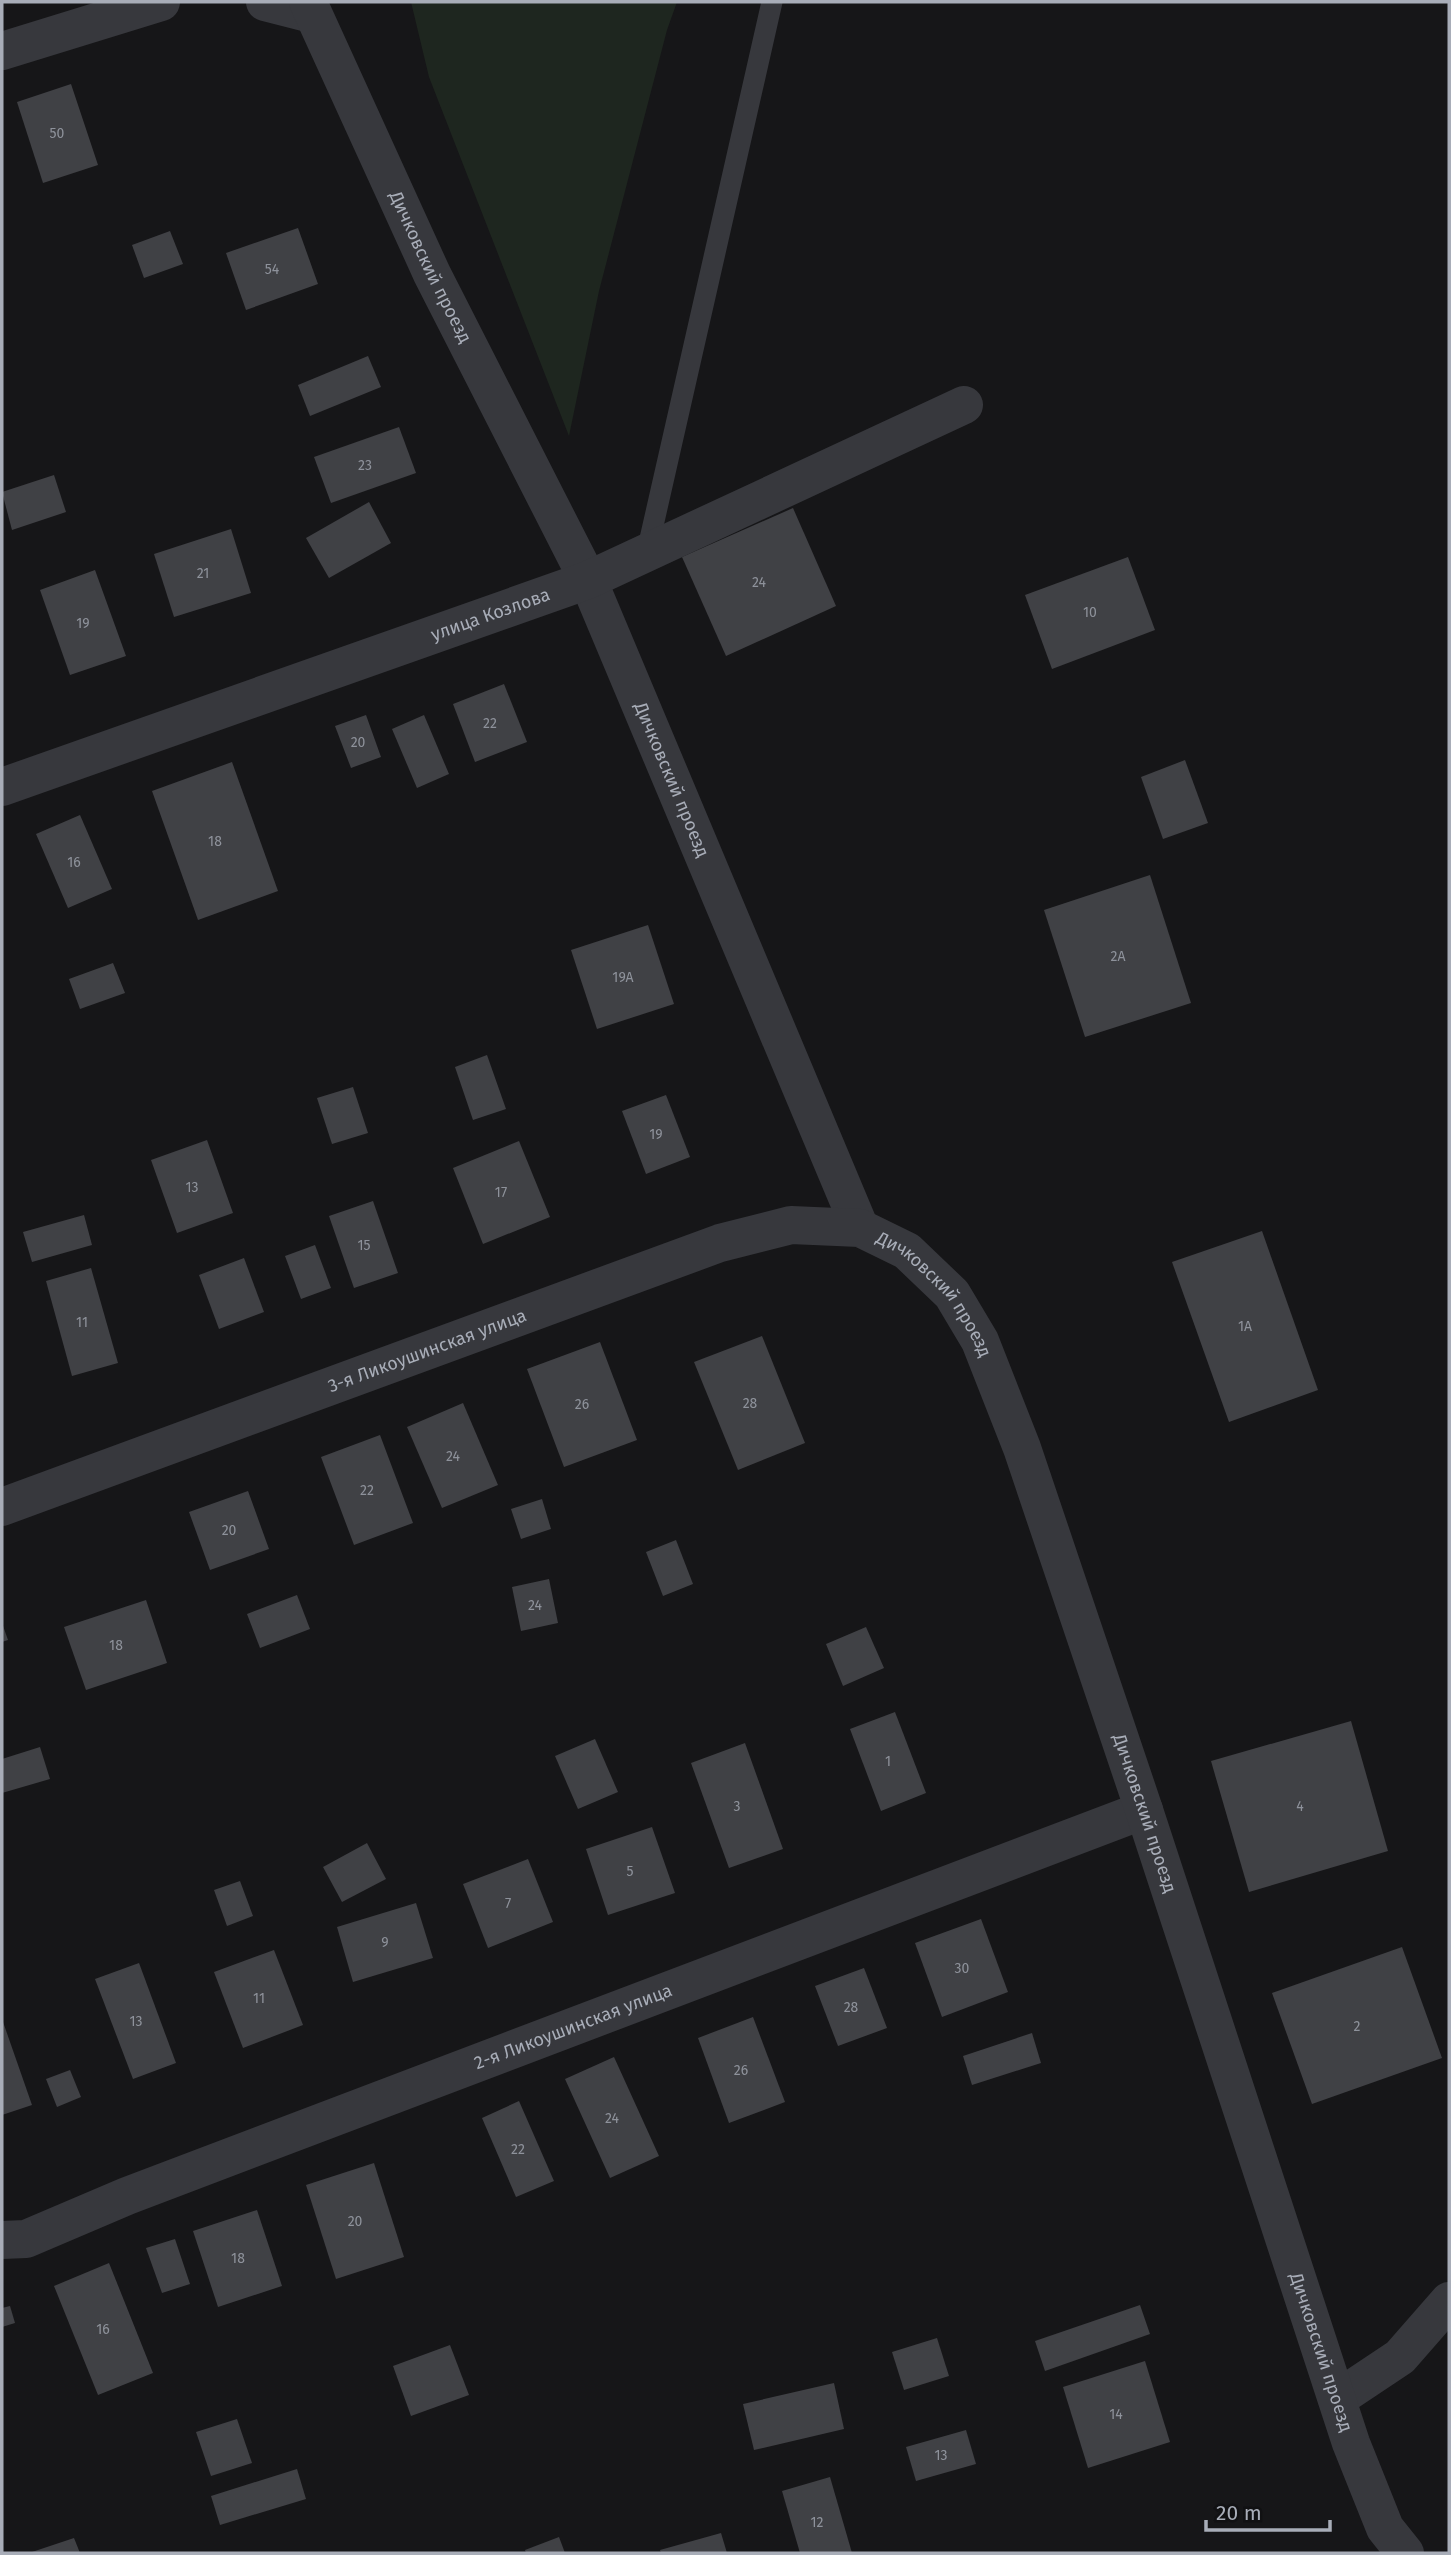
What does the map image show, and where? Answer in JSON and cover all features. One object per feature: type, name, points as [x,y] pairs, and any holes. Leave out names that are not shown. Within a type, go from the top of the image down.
[{"type":"street","points":[[2,51],[161,2]]},
{"type":"street","points":[[265,2],[310,8]]},
{"type":"street","name":"Дичковский проезд","points":[[310,8],[432,274],[588,580],[860,1228],[906,1251],[925,1268],[952,1294],[980,1341],[1022,1448],[1144,1810],[1336,2399],[1395,2540]]},
{"type":"street","name":"улица Козлова","points":[[2,787],[588,580],[964,405]]},
{"type":"street","name":"3-я Ликоушинская улица","points":[[2,1507],[720,1243],[791,1224],[860,1228]]},
{"type":"street","name":"2-я Ликоушинская улица","points":[[2,2240],[26,2239],[140,2191],[1144,1810]]},
{"type":"street","points":[[1336,2399],[1400,2357],[1449,2301]]},
{"type":"lane","points":[[647,552],[772,2]]},
{"type":"shaded area","points":[[411,2],[677,2],[667,30],[599,291],[569,436],[429,77]]},
{"type":"building","points":[[71,84],[98,165],[43,183],[17,102]]},
{"type":"building","points":[[298,228],[318,284],[246,310],[226,253]]},
{"type":"building","points":[[170,231],[183,264],[144,278],[132,245]]},
{"type":"building","points":[[368,356],[381,387],[310,416],[298,385]]},
{"type":"building","points":[[399,427],[416,473],[331,503],[314,457]]},
{"type":"building","points":[[54,475],[66,512],[12,530],[2,492]]},
{"type":"building","points":[[369,502],[391,543],[329,578],[306,538]]},
{"type":"building","points":[[793,508],[836,606],[726,656],[682,557]]},
{"type":"building","points":[[231,529],[251,593],[174,617],[154,554]]},
{"type":"building","points":[[1128,557],[1155,630],[1052,669],[1025,595]]},
{"type":"building","points":[[95,570],[126,656],[70,675],[40,590]]},
{"type":"building","points":[[504,684],[527,742],[475,762],[453,704]]},
{"type":"building","points":[[366,715],[381,757],[351,768],[335,726]]},
{"type":"building","points":[[424,715],[449,774],[417,788],[392,729]]},
{"type":"building","points":[[1185,760],[1208,823],[1163,839],[1141,777]]},
{"type":"building","points":[[232,762],[278,891],[198,920],[152,791]]},
{"type":"building","points":[[80,815],[112,889],[68,908],[36,834]]},
{"type":"building","points":[[1150,875],[1191,1003],[1085,1037],[1044,910]]},
{"type":"building","points":[[648,925],[674,1004],[597,1029],[571,950]]},
{"type":"building","points":[[113,963],[125,993],[80,1009],[69,979]]},
{"type":"building","points":[[487,1055],[506,1109],[473,1120],[455,1067]]},
{"type":"building","points":[[353,1087],[368,1133],[332,1144],[317,1098]]},
{"type":"building","points":[[666,1095],[690,1157],[646,1174],[622,1111]]},
{"type":"building","points":[[207,1140],[233,1213],[177,1233],[151,1160]]},
{"type":"building","points":[[519,1141],[550,1217],[483,1244],[453,1168]]},
{"type":"building","points":[[373,1201],[398,1273],[354,1288],[329,1216]]},
{"type":"building","points":[[84,1215],[92,1245],[32,1262],[23,1232]]},
{"type":"building","points":[[1262,1231],[1318,1390],[1229,1422],[1172,1262]]},
{"type":"building","points":[[315,1245],[331,1288],[301,1299],[285,1256]]},
{"type":"building","points":[[244,1258],[264,1312],[219,1329],[199,1275]]},
{"type":"building","points":[[91,1268],[118,1363],[72,1376],[46,1281]]},
{"type":"building","points":[[762,1336],[805,1443],[738,1470],[694,1362]]},
{"type":"building","points":[[600,1342],[637,1440],[564,1467],[527,1369]]},
{"type":"building","points":[[463,1403],[498,1485],[442,1508],[407,1427]]},
{"type":"building","points":[[380,1435],[413,1523],[354,1545],[321,1457]]},
{"type":"building","points":[[248,1491],[269,1549],[210,1570],[189,1512]]},
{"type":"building","points":[[542,1499],[551,1529],[521,1539],[511,1509]]},
{"type":"building","points":[[676,1540],[693,1584],[663,1596],[646,1552]]},
{"type":"building","points":[[549,1579],[558,1623],[521,1631],[512,1587]]},
{"type":"building","points":[[297,1595],[310,1629],[260,1648],[247,1614]]},
{"type":"building","points":[[146,1600],[167,1663],[86,1690],[64,1627]]},
{"type":"building","points":[[2,1623],[8,1640],[2,1642]]},
{"type":"building","points":[[866,1627],[884,1668],[843,1686],[826,1644]]},
{"type":"building","points":[[895,1712],[926,1793],[881,1811],[850,1729]]},
{"type":"building","points":[[1351,1721],[1388,1851],[1249,1892],[1211,1761]]},
{"type":"building","points":[[595,1739],[618,1792],[578,1809],[555,1756]]},
{"type":"building","points":[[745,1743],[783,1849],[729,1868],[691,1763]]},
{"type":"building","points":[[40,1747],[50,1779],[2,1793],[2,1759]]},
{"type":"building","points":[[652,1827],[675,1893],[608,1915],[586,1849]]},
{"type":"building","points":[[367,1843],[386,1879],[342,1902],[323,1867]]},
{"type":"building","points":[[528,1859],[553,1922],[488,1948],[463,1884]]},
{"type":"building","points":[[240,1881],[253,1916],[227,1926],[214,1890]]},
{"type":"building","points":[[416,1903],[433,1958],[353,1982],[337,1927]]},
{"type":"building","points":[[981,1919],[1008,1992],[942,2017],[915,1943]]},
{"type":"building","points":[[1402,1947],[1442,2058],[1312,2104],[1272,1993]]},
{"type":"building","points":[[274,1950],[303,2025],[243,2048],[214,1972]]},
{"type":"building","points":[[139,1963],[176,2063],[133,2079],[95,1979]]},
{"type":"building","points":[[864,1968],[887,2028],[838,2046],[815,1986]]},
{"type":"building","points":[[753,2017],[785,2102],[729,2123],[698,2038]]},
{"type":"building","points":[[2,2019],[32,2105],[2,2115]]},
{"type":"building","points":[[1032,2033],[1041,2063],[972,2085],[963,2056]]},
{"type":"building","points":[[614,2057],[659,2156],[610,2178],[565,2079]]},
{"type":"building","points":[[70,2070],[81,2097],[57,2107],[46,2079]]},
{"type":"building","points":[[519,2101],[554,2181],[516,2197],[482,2118]]},
{"type":"building","points":[[374,2163],[404,2257],[336,2279],[306,2185]]},
{"type":"building","points":[[257,2210],[282,2286],[218,2307],[193,2231]]},
{"type":"building","points":[[175,2239],[190,2284],[162,2293],[146,2248]]},
{"type":"building","points":[[109,2263],[153,2373],[98,2395],[54,2286]]},
{"type":"building","points":[[1140,2305],[1150,2334],[1045,2371],[1035,2341]]},
{"type":"building","points":[[10,2306],[15,2323],[2,2327],[2,2308]]},
{"type":"building","points":[[937,2338],[949,2376],[904,2390],[892,2352]]},
{"type":"building","points":[[450,2345],[469,2395],[411,2416],[393,2366]]},
{"type":"building","points":[[1145,2361],[1170,2442],[1088,2468],[1063,2387]]},
{"type":"building","points":[[834,2383],[844,2429],[754,2450],[743,2404]]},
{"type":"building","points":[[237,2419],[252,2463],[211,2476],[196,2432]]},
{"type":"building","points":[[966,2430],[976,2464],[916,2481],[906,2447]]},
{"type":"building","points":[[297,2469],[306,2499],[220,2525],[211,2496]]},
{"type":"building","points":[[830,2477],[852,2553],[800,2553],[782,2491]]},
{"type":"building","points":[[721,2533],[727,2553],[661,2553],[660,2550]]},
{"type":"building","points":[[559,2537],[565,2553],[526,2553],[525,2550]]},
{"type":"building","points":[[74,2538],[80,2553],[29,2553]]}]
